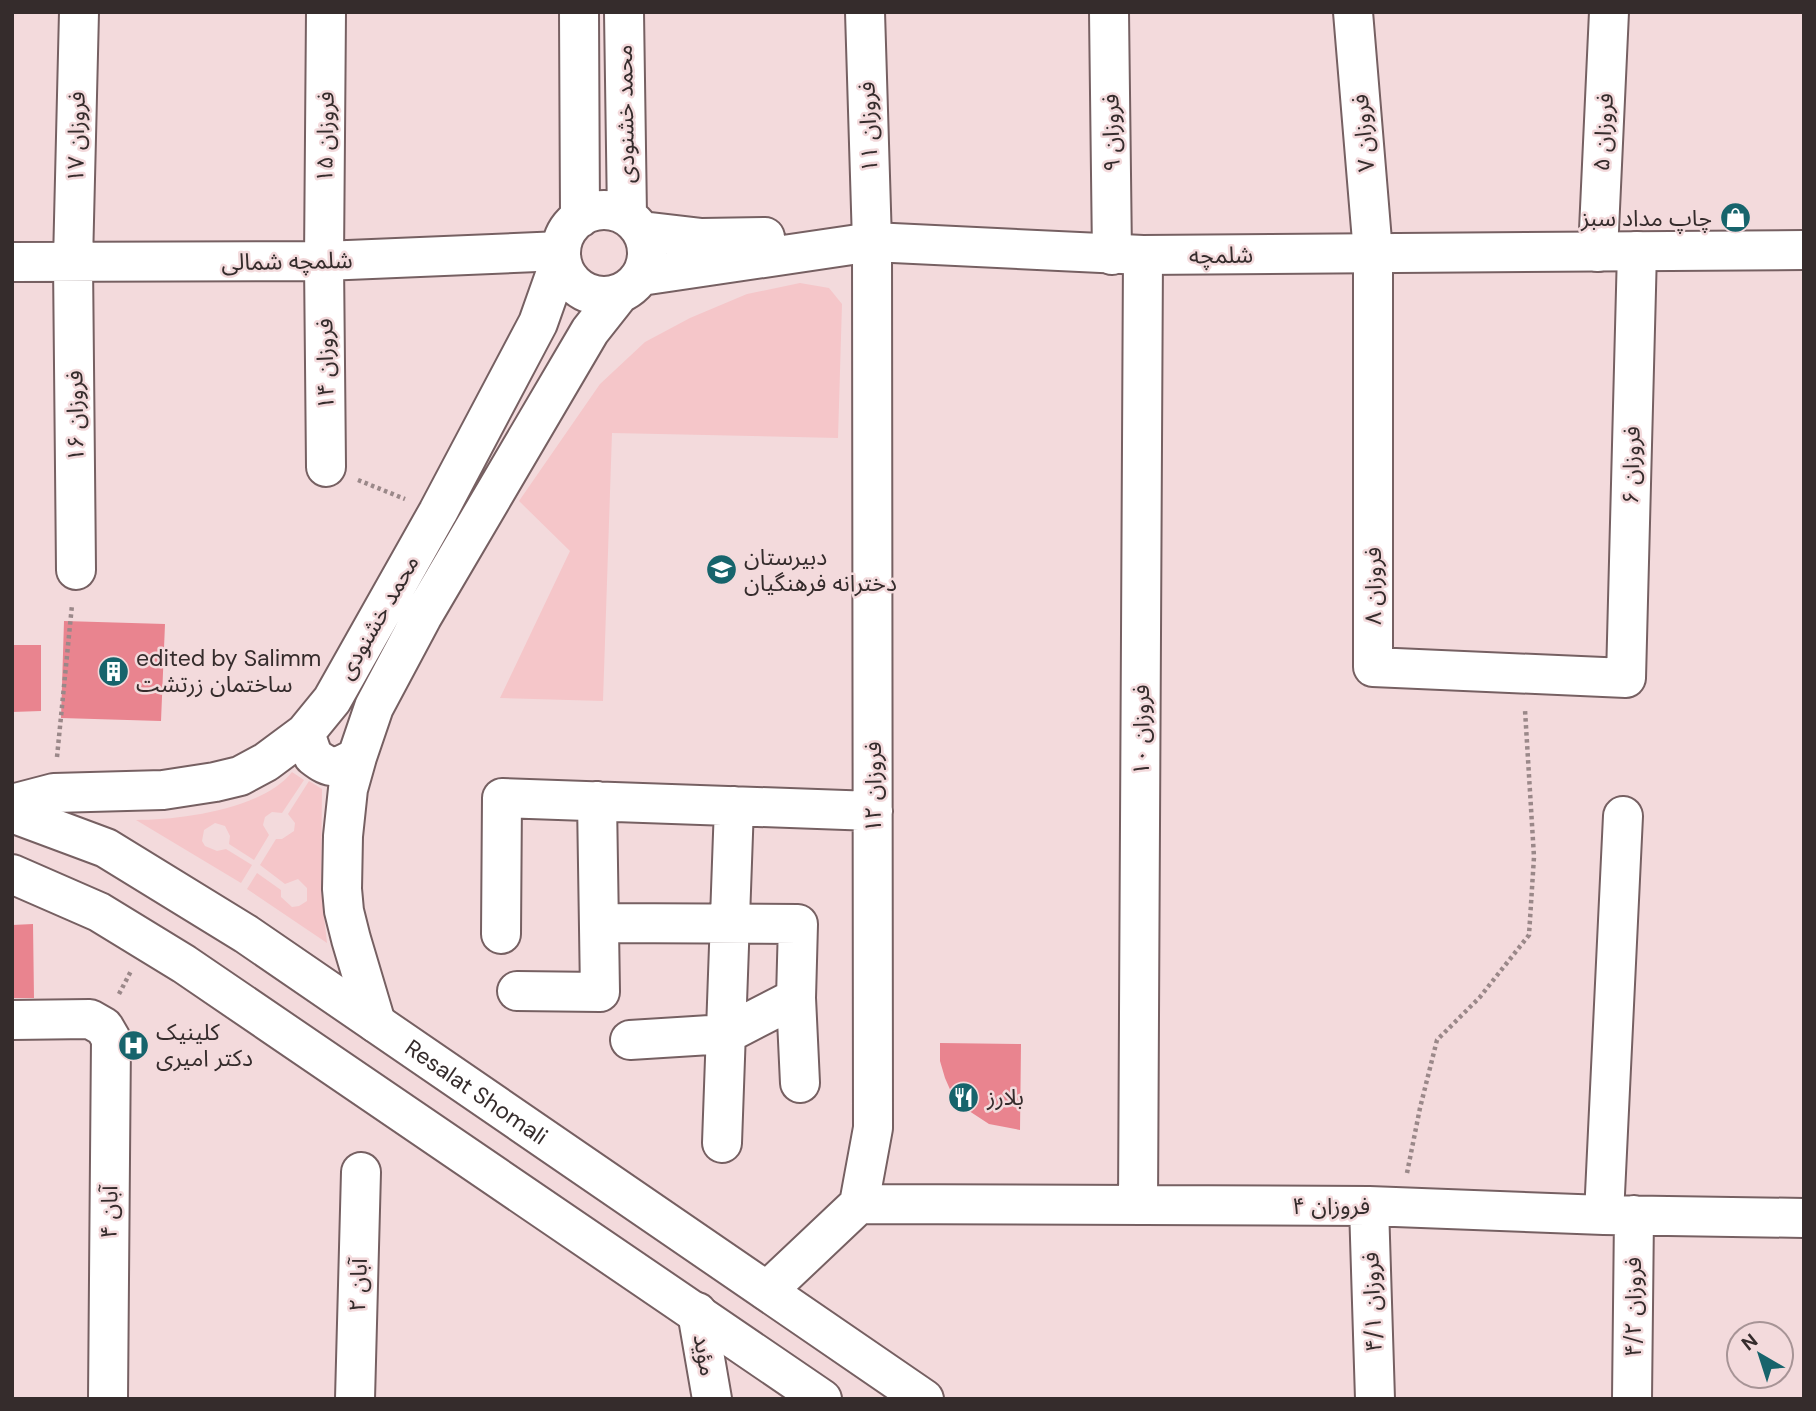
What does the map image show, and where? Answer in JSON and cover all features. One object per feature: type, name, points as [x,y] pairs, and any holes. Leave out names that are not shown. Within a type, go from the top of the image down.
[{"type":"street","name":"فروزان ۱۷","points":[[73,262],[79,12]]},
{"type":"street","name":"فروزان ۱۵","points":[[324,261],[326,12]]},
{"type":"street","name":"محمد خشنودی","points":[[579,12],[580,218]]},
{"type":"street","name":"محمد خشنودی","points":[[624,12],[634,224]]},
{"type":"street","name":"فروزان ۱۱","points":[[865,12],[872,242]]},
{"type":"street","name":"فروزان ۹","points":[[1109,12],[1128,255]]},
{"type":"street","name":"فروزان ۷","points":[[1353,12],[1373,253]]},
{"type":"street","name":"فروزان ۵","points":[[1598,252],[1609,12]]},
{"type":"street","points":[[634,224],[648,262],[631,284],[603,296],[586,292],[567,275],[561,254],[565,234],[580,218],[600,210],[614,211],[634,224],[702,238],[767,237],[872,242]]},
{"type":"street","name":"شلمچه","points":[[631,284],[872,242],[1128,255],[1804,250]]},
{"type":"street","name":"فروزان ۱۲","points":[[859,1204],[873,1128],[872,242]]},
{"type":"street","name":"فروزان ۶","points":[[1626,678],[1637,251]]},
{"type":"street","name":"فروزان ۸","points":[[1373,253],[1373,667],[1626,678]]},
{"type":"street","name":"شلمچه شمالی","points":[[12,262],[324,261],[561,254]]},
{"type":"street","name":"محمد خشنودی","points":[[12,804],[54,793],[111,789],[163,790],[240,776],[266,762],[305,733],[332,699],[438,512],[538,323],[561,254]]},
{"type":"street","name":"فروزان ۱۰","points":[[1128,255],[1138,1205]]},
{"type":"street","name":"فروزان ۱۴","points":[[324,261],[326,467]]},
{"type":"street","name":"فروزان ۱۶","points":[[73,262],[76,570]]},
{"type":"street","name":"محمد خشنودی","points":[[376,1023],[351,939],[342,889],[343,836],[348,789],[374,707],[422,617],[590,331],[631,284]]},
{"type":"street","points":[[305,733],[313,756],[330,767],[341,766],[357,757]]},
{"type":"street","points":[[501,934],[502,798],[873,811]]},
{"type":"street","points":[[517,990],[600,992],[597,801]]},
{"type":"street","points":[[722,1143],[734,806]]},
{"type":"street","name":"Resalat Shomali","points":[[12,813],[106,848],[246,934],[925,1399]]},
{"type":"street","name":"فروزان ۴/۲","points":[[1623,816],[1619,1215],[1632,1399]]},
{"type":"street","points":[[12,874],[99,912],[206,978],[822,1399]]},
{"type":"street","points":[[600,923],[798,924],[796,998],[800,1083]]},
{"type":"street","points":[[630,1040],[726,1034],[796,998]]},
{"type":"street","points":[[12,1020],[90,1019],[104,1027]]},
{"type":"street","name":"آبان ۴","points":[[104,1027],[111,1039],[108,1399]]},
{"type":"street","name":"آبان ۲","points":[[355,1399],[361,1172]]},
{"type":"street","points":[[767,1291],[859,1204]]},
{"type":"street","name":"فروزان ۴","points":[[859,1204],[1384,1207],[1804,1218]]},
{"type":"street","name":"فروزان ۴/۱","points":[[1375,1399],[1384,1207]]},
{"type":"street","name":"مؤید","points":[[697,1312],[712,1399]]},
{"type":"path","points":[[326,467],[438,512]]},
{"type":"path","points":[[54,793],[76,570]]},
{"type":"path","points":[[1384,1207],[1420,1108],[1437,1040],[1480,997],[1530,935],[1534,857],[1522,674]]},
{"type":"path","points":[[104,1027],[145,941]]},
{"type":"shaded area","points":[[800,283],[829,288],[842,304],[838,438],[612,433],[603,701],[500,698],[570,551],[519,501],[600,384],[645,342],[690,318],[747,294]]},
{"type":"shaded area","points":[[292,772],[304,780],[282,813],[272,812],[265,817],[263,825],[269,835],[254,860],[229,844],[230,836],[225,826],[215,823],[204,830],[202,841],[205,846],[217,851],[226,849],[252,865],[241,883],[136,820],[175,818],[220,810],[262,795],[279,785]]},
{"type":"shaded area","points":[[309,781],[322,789],[321,889],[327,943],[247,889],[257,873],[281,890],[281,897],[292,907],[307,901],[307,888],[298,879],[285,884],[260,865],[276,839],[282,839],[294,831],[295,823],[288,814]]},
{"type":"building","name":"edited by Salimm ساختمان زرتشت","points":[[64,621],[165,624],[161,721],[61,718]]},
{"type":"building","points":[[12,645],[41,645],[41,711],[12,712]]},
{"type":"building","points":[[33,924],[34,998],[12,998],[12,925]]},
{"type":"building","points":[[940,1043],[1021,1044],[1020,1130],[989,1124],[963,1107],[952,1094],[945,1078],[940,1061]]},
{"type":"place","name":"چاپ مداد سبز","points":[[1735,218]]},
{"type":"place","name":"دبیرستان دخترانه فرهنگیان","points":[[721,570]]},
{"type":"place","name":"edited by Salimm ساختمان زرتشت","points":[[113,671]]},
{"type":"place","name":"کلینیک دکتر امیری","points":[[133,1045]]},
{"type":"place","name":"بلارز","points":[[964,1097]]}]
